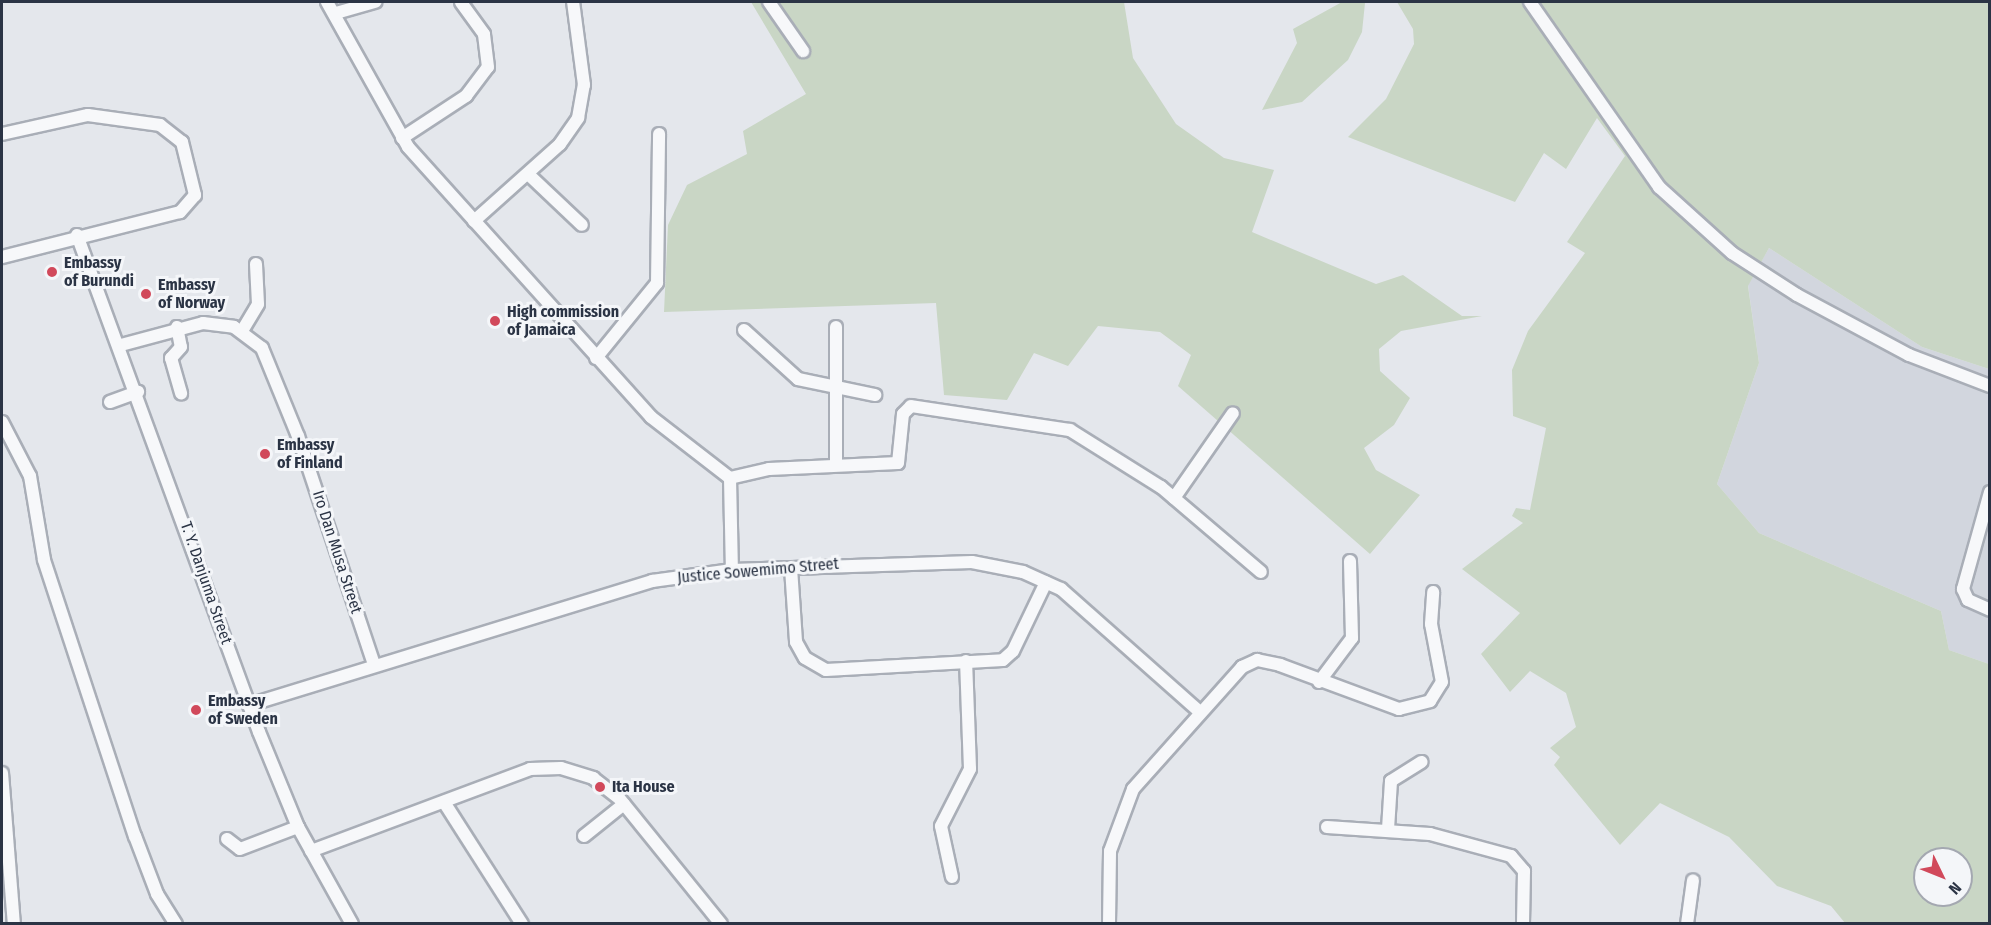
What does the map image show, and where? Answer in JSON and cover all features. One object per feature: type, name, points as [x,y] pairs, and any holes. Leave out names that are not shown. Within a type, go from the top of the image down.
[{"type":"street","points":[[327,2],[336,13],[402,138],[651,417],[730,478]]},
{"type":"street","points":[[336,13],[375,2]]},
{"type":"street","points":[[402,138],[466,96],[488,67],[484,34],[461,2]]},
{"type":"street","points":[[474,221],[528,174],[572,130],[583,105],[573,2]]},
{"type":"street","points":[[769,2],[803,51]]},
{"type":"street","points":[[1530,2],[1659,187],[1732,253],[1797,295],[1909,355],[1989,386]]},
{"type":"street","points":[[2,134],[71,116],[106,114],[160,125],[182,142],[195,189],[189,206],[2,257]]},
{"type":"street","points":[[596,358],[657,283],[659,134]]},
{"type":"street","points":[[528,174],[582,225]]},
{"type":"street","name":"T. Y. Danjuma Street","points":[[77,235],[121,345],[249,705],[298,826],[352,924]]},
{"type":"street","points":[[121,345],[177,327],[212,324],[242,331],[258,304],[256,264]]},
{"type":"street","points":[[177,327],[181,347],[171,358],[181,394]]},
{"type":"street","points":[[836,327],[834,390],[836,465]]},
{"type":"street","points":[[744,330],[783,372],[834,390],[875,395]]},
{"type":"street","name":"Iro Dan Musa Street","points":[[242,331],[273,363],[374,665]]},
{"type":"street","points":[[110,402],[138,392]]},
{"type":"street","points":[[730,478],[759,470],[898,463],[903,454],[903,414],[919,405],[1070,429],[1174,498],[1261,572]]},
{"type":"street","points":[[1174,498],[1233,413]]},
{"type":"street","points":[[2,422],[30,476],[44,560],[135,836],[158,894],[176,924]]},
{"type":"street","points":[[730,478],[732,570]]},
{"type":"street","points":[[1988,611],[1968,600],[1963,581],[1989,492]]},
{"type":"street","points":[[1319,682],[1352,638],[1350,561]]},
{"type":"street","name":"Justice Sowemimo Street","points":[[249,705],[652,581],[732,570],[972,562],[1046,582],[1121,638],[1199,711]]},
{"type":"street","points":[[791,568],[796,642],[812,664],[826,670],[1009,656],[1046,582]]},
{"type":"street","points":[[1108,924],[1107,874],[1118,821],[1154,760],[1199,711],[1242,667],[1257,660],[1399,709],[1435,698],[1442,682],[1431,624],[1433,591]]},
{"type":"street","points":[[952,877],[941,826],[970,769],[966,661]]},
{"type":"street","points":[[1388,829],[1391,781],[1421,762]]},
{"type":"street","points":[[311,850],[530,769],[561,768],[593,778],[624,804],[721,924]]},
{"type":"street","points":[[2,773],[12,846],[14,924]]},
{"type":"street","points":[[444,802],[522,924]]},
{"type":"street","points":[[584,836],[624,804]]},
{"type":"street","points":[[227,839],[240,849],[298,826]]},
{"type":"street","points":[[1327,827],[1388,829],[1430,834],[1516,859],[1524,871],[1523,924]]},
{"type":"street","points":[[1687,924],[1693,880]]},
{"type":"shaded area","points":[[1769,248],[1922,347],[1989,369],[1989,664],[1949,650],[1941,611],[1759,533],[1717,484],[1759,363],[1748,285]]},
{"type":"green space","points":[[751,2],[1124,2],[1133,58],[1176,124],[1224,158],[1274,170],[1252,232],[1376,284],[1403,275],[1462,316],[1482,316],[1401,331],[1379,349],[1380,371],[1410,398],[1394,425],[1364,448],[1376,470],[1420,495],[1370,554],[1178,386],[1191,355],[1160,332],[1098,326],[1068,366],[1034,353],[1007,400],[944,395],[936,303],[664,312],[668,225],[687,185],[747,154],[743,131],[806,94]]},
{"type":"green space","points":[[1342,2],[1365,3],[1362,32],[1348,60],[1302,102],[1262,110],[1297,43],[1293,29]]},
{"type":"green space","points":[[1397,2],[1989,2],[1989,369],[1922,347],[1769,248],[1748,286],[1759,363],[1717,484],[1759,533],[1941,611],[1949,650],[1989,664],[1989,923],[1845,923],[1831,906],[1777,886],[1729,837],[1660,803],[1620,845],[1554,765],[1560,757],[1550,748],[1576,727],[1566,693],[1530,671],[1510,692],[1481,654],[1520,613],[1462,569],[1523,523],[1512,516],[1516,508],[1530,510],[1546,428],[1513,416],[1512,370],[1528,331],[1585,253],[1567,242],[1625,156],[1597,118],[1566,169],[1544,153],[1515,202],[1348,137],[1386,99],[1414,44],[1413,29]]},
{"type":"place","name":"Embassy of Burundi","points":[[52,272]]},
{"type":"place","name":"Embassy of Norway","points":[[146,294]]},
{"type":"place","name":"High commission of Jamaica","points":[[495,321]]},
{"type":"place","name":"Embassy of Finland","points":[[265,454]]},
{"type":"place","name":"Embassy of Sweden","points":[[196,710]]},
{"type":"place","name":"Ita House","points":[[600,787]]}]
